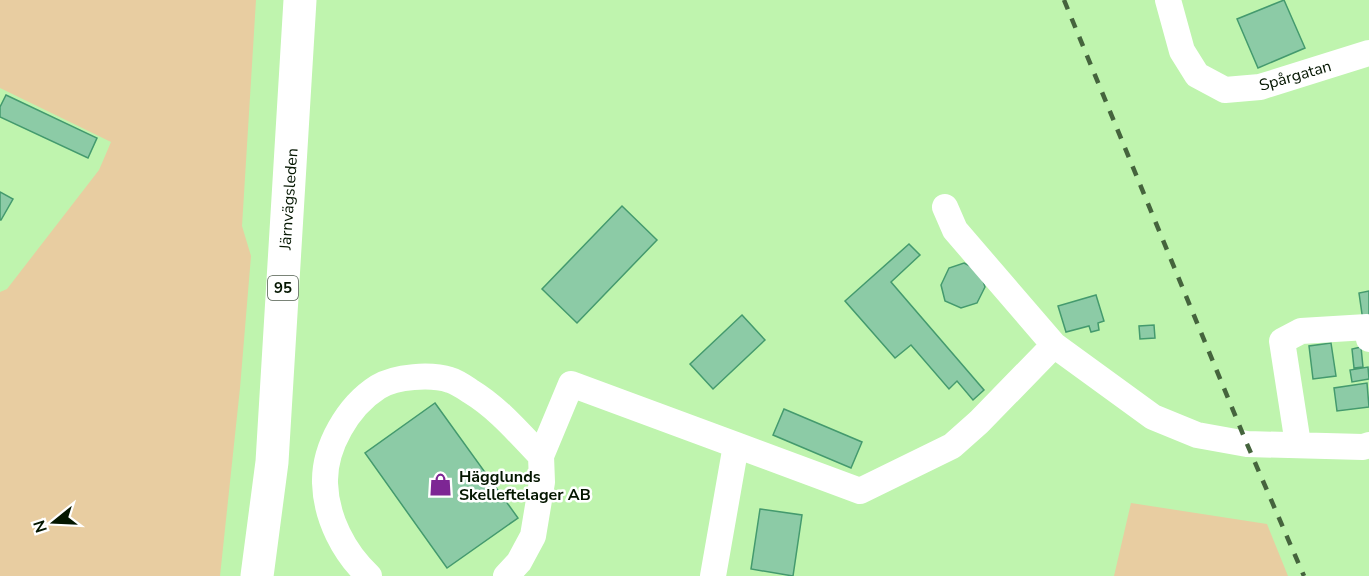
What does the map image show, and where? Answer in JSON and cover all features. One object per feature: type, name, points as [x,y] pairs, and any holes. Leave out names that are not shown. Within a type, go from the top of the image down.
[{"type":"main road","name":"Järnvägsleden","points":[[257,576],[272,462],[300,0]]},
{"type":"street","name":"Spårgatan","points":[[1168,0],[1182,51],[1197,75],[1225,90],[1260,87],[1369,53]]},
{"type":"street","points":[[945,207],[955,230],[1054,345],[1153,417],[1197,435],[1247,444],[1298,444],[1320,447],[1369,445]]},
{"type":"street","points":[[1298,444],[1282,341],[1301,331],[1368,331]]},
{"type":"street","points":[[506,576],[519,562],[533,536],[542,482],[540,456],[571,384],[860,491],[952,446],[979,422],[1054,345]]},
{"type":"street","points":[[369,576],[341,539],[327,508],[325,482],[328,455],[340,428],[355,407],[380,386],[405,378],[429,376],[452,380],[499,411],[540,456]]},
{"type":"street","points":[[713,576],[736,446]]},
{"type":"shaded area","points":[[0,0],[256,0],[242,226],[251,256],[220,576],[0,576],[0,292],[7,289],[99,170],[111,142],[0,88]]},
{"type":"shaded area","points":[[1131,503],[1267,524],[1288,576],[1114,576]]},
{"type":"building","points":[[1284,0],[1305,48],[1258,68],[1237,19]]},
{"type":"building","points":[[6,95],[97,138],[88,158],[0,117],[0,107]]},
{"type":"building","points":[[0,192],[13,199],[1,220],[0,220]]},
{"type":"building","points":[[622,206],[657,240],[577,323],[542,289]]},
{"type":"building","points":[[909,244],[920,255],[891,282],[984,390],[973,400],[957,381],[949,389],[911,345],[895,358],[845,301]]},
{"type":"building","points":[[964,263],[980,271],[985,287],[977,303],[961,308],[945,301],[941,285],[949,268]]},
{"type":"building","points":[[1369,291],[1369,320],[1363,321],[1359,293]]},
{"type":"building","points":[[1096,295],[1104,321],[1098,323],[1099,330],[1091,332],[1089,326],[1066,332],[1058,306]]},
{"type":"building","points":[[742,315],[765,340],[713,389],[690,364]]},
{"type":"building","points":[[1154,325],[1155,338],[1140,339],[1139,326]]},
{"type":"building","points":[[1331,343],[1336,376],[1313,379],[1309,346]]},
{"type":"building","points":[[1361,347],[1363,367],[1354,368],[1352,349]]},
{"type":"building","points":[[1368,367],[1369,379],[1352,382],[1350,370]]},
{"type":"building","points":[[1367,383],[1369,407],[1337,411],[1334,388]]},
{"type":"building","name":"Hägglunds Skelleftelager AB","points":[[435,403],[518,518],[447,568],[365,453]]},
{"type":"building","points":[[784,409],[862,442],[851,468],[773,435]]},
{"type":"building","points":[[760,509],[802,515],[793,576],[751,569]]},
{"type":"railway","points":[[1064,0],[1247,444],[1304,576]]},
{"type":"place","name":"Hägglunds Skelleftelager AB","points":[[441,485]]}]
